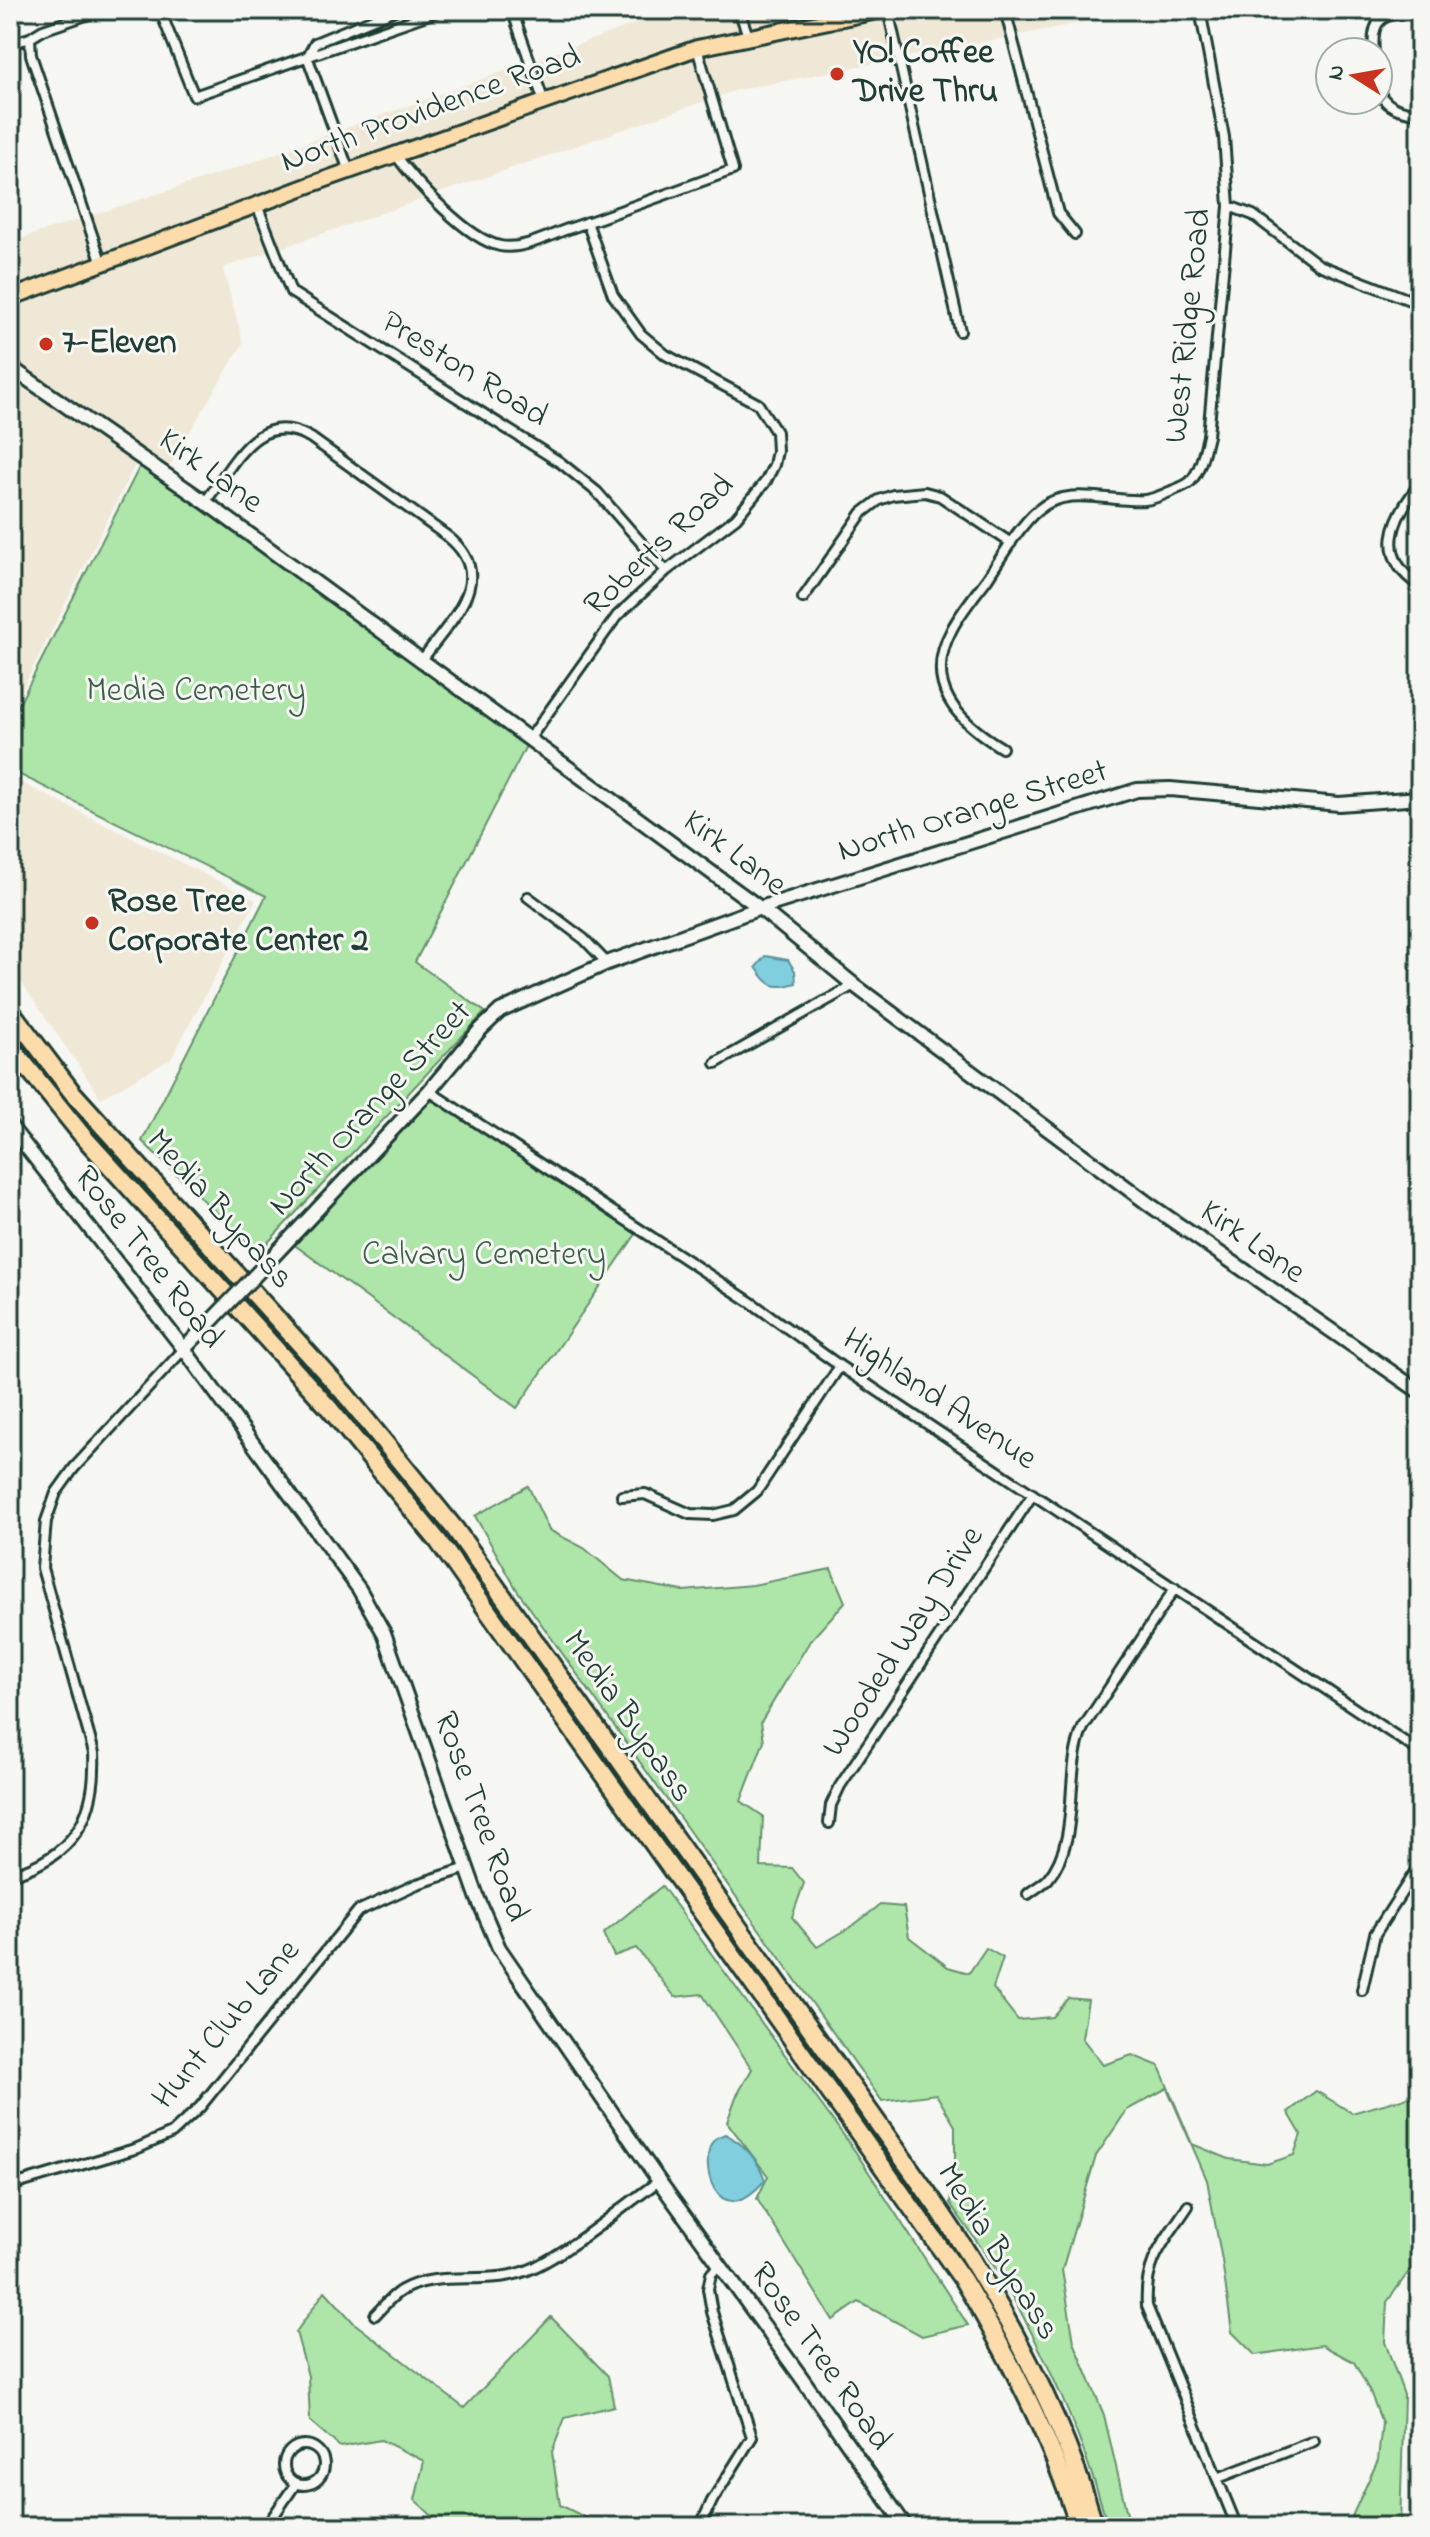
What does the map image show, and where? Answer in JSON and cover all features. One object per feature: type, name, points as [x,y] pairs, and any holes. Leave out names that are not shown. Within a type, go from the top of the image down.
[{"type":"highway","name":"Media Bypass","points":[[10,1010],[89,1111],[382,1437],[498,1588],[979,2270],[1017,2336],[1051,2406],[1095,2527]]},
{"type":"highway","name":"Media Bypass","points":[[10,1046],[82,1135],[348,1429],[472,1587],[963,2280],[1001,2345],[1035,2414],[1079,2527]]},
{"type":"main road","name":"North Providence Road","points":[[10,298],[395,154],[697,48],[885,10]]},
{"type":"street","points":[[10,44],[101,10]]},
{"type":"street","points":[[160,10],[194,96],[440,10]]},
{"type":"street","points":[[307,56],[315,43],[395,10]]},
{"type":"street","points":[[512,10],[544,102]]},
{"type":"street","points":[[739,10],[748,36]]},
{"type":"street","points":[[885,10],[960,331]]},
{"type":"street","points":[[1005,10],[1058,213],[1075,234]]},
{"type":"street","name":"West Ridge Road","points":[[1002,748],[956,714],[945,695],[940,675],[951,630],[1011,543],[1038,509],[1052,502],[1083,496],[1149,500],[1190,482],[1203,458],[1208,436],[1229,206],[1224,137],[1200,10]]},
{"type":"street","points":[[1372,36],[1376,23],[1385,16],[1419,10]]},
{"type":"street","points":[[30,38],[31,55],[102,264]]},
{"type":"street","points":[[395,154],[429,195],[468,229],[496,245],[521,245],[587,222],[733,170],[697,48]]},
{"type":"street","points":[[307,56],[349,171]]},
{"type":"street","points":[[1394,108],[1420,114]]},
{"type":"street","name":"Preston Road","points":[[257,205],[291,292],[561,463],[597,492],[666,571]]},
{"type":"street","points":[[1229,206],[1253,215],[1319,265],[1420,304]]},
{"type":"street","name":"Roberts Road","points":[[530,738],[603,632],[666,571],[736,518],[774,465],[776,432],[758,404],[666,355],[641,334],[613,295],[587,222]]},
{"type":"street","name":"Kirk Lane","points":[[10,367],[205,502],[530,738],[760,908],[854,985],[1150,1205],[1420,1392]]},
{"type":"street","points":[[205,502],[259,434],[286,427],[311,438],[410,509],[461,547],[470,563],[472,582],[466,600],[422,660]]},
{"type":"street","points":[[1420,484],[1398,517],[1392,542],[1395,563],[1420,586]]},
{"type":"street","points":[[803,598],[862,513],[879,500],[893,495],[925,492],[940,496],[1011,543]]},
{"type":"street","name":"North Orange Street","points":[[184,1349],[429,1091],[451,1062],[500,1011],[607,963],[760,908],[1137,790],[1170,789],[1339,804],[1420,798]]},
{"type":"street","points":[[528,897],[584,939],[607,963]]},
{"type":"street","points":[[716,1063],[854,985]]},
{"type":"street","name":"Highland Avenue","points":[[429,1091],[752,1303],[840,1366],[1420,1752]]},
{"type":"street","name":"Rose Tree Road","points":[[10,1126],[184,1349],[359,1589],[377,1618],[499,1948],[659,2181],[906,2527]]},
{"type":"street","points":[[10,1875],[25,1871],[52,1856],[71,1840],[88,1813],[95,1783],[94,1753],[42,1568],[46,1521],[56,1493],[74,1468],[184,1349]]},
{"type":"street","points":[[622,1496],[645,1494],[690,1514],[713,1515],[734,1510],[757,1491],[840,1366]]},
{"type":"street","name":"Wooded Way Drive","points":[[829,1823],[831,1805],[840,1786],[1033,1494]]},
{"type":"street","points":[[1028,1894],[1046,1881],[1057,1866],[1065,1842],[1075,1745],[1083,1728],[1175,1588]]},
{"type":"street","points":[[1362,1990],[1375,1934],[1420,1864]]},
{"type":"street","name":"Hunt Club Lane","points":[[10,2186],[138,2148],[172,2133],[200,2107],[358,1911],[406,1888],[467,1868]]},
{"type":"street","points":[[375,2315],[401,2291],[422,2281],[506,2278],[532,2268],[560,2252],[659,2181]]},
{"type":"street","points":[[1188,2206],[1151,2263],[1146,2282],[1147,2306],[1237,2527]]},
{"type":"street","points":[[700,2527],[712,2501],[752,2437],[712,2312],[708,2289],[711,2274],[720,2264]]},
{"type":"street","points":[[1218,2478],[1314,2441]]},
{"type":"street","points":[[298,2445],[312,2446],[322,2458],[322,2472],[310,2484],[296,2483],[285,2471],[285,2457],[298,2445]]},
{"type":"street","points":[[266,2527],[296,2483]]},
{"type":"shaded area","points":[[673,10],[1147,10],[737,90],[223,268],[243,343],[167,470],[137,461],[10,714],[10,242],[228,171]]},
{"type":"shaded area","points":[[10,777],[256,900],[171,1059],[101,1098],[10,966]]},
{"type":"green space","name":"Media Cemetery","points":[[142,462],[527,744],[415,962],[485,1012],[258,1253],[142,1141],[266,896],[10,770],[10,722]]},
{"type":"green space","name":"Calvary Cemetery","points":[[429,1101],[439,1102],[636,1234],[517,1408],[292,1243]]},
{"type":"green space","points":[[528,1486],[549,1530],[584,1548],[623,1580],[683,1591],[753,1585],[831,1569],[845,1602],[810,1641],[761,1722],[764,1741],[741,1801],[763,1816],[761,1867],[792,1868],[804,1883],[792,1917],[817,1947],[880,1905],[904,1907],[909,1937],[948,1967],[969,1973],[986,1948],[1003,1958],[993,1988],[1018,2020],[1052,2017],[1068,1998],[1088,2000],[1082,2038],[1103,2065],[1132,2055],[1159,2066],[1192,2144],[1229,2159],[1267,2164],[1294,2155],[1301,2134],[1288,2112],[1316,2091],[1352,2113],[1412,2096],[1420,2100],[1420,2256],[1387,2302],[1385,2342],[1404,2395],[1400,2527],[1347,2527],[1378,2460],[1382,2423],[1354,2362],[1322,2345],[1255,2355],[1232,2332],[1207,2180],[1167,2088],[1127,2110],[1096,2156],[1062,2270],[1074,2342],[1104,2415],[1130,2527],[1108,2527],[1088,2463],[1047,2365],[999,2274],[950,2203],[955,2168],[955,2126],[936,2094],[882,2101],[517,1590],[475,1516]]},
{"type":"green space","points":[[662,1886],[855,2151],[968,2325],[922,2336],[859,2302],[833,2320],[757,2199],[768,2176],[727,2122],[736,2097],[752,2069],[702,1994],[675,1997],[636,1948],[614,1956],[603,1934]]},
{"type":"green space","points":[[325,2291],[354,2323],[464,2408],[551,2317],[608,2376],[614,2406],[565,2418],[552,2452],[560,2505],[605,2527],[444,2527],[415,2500],[424,2461],[381,2440],[340,2447],[310,2421],[308,2376],[296,2332]]},
{"type":"water","points":[[765,956],[788,960],[795,971],[796,983],[777,986],[768,982],[756,967]]},
{"type":"water","points":[[725,2134],[750,2153],[765,2180],[748,2196],[734,2201],[722,2198],[709,2176],[709,2150],[715,2139]]},
{"type":"place","name":"YO! Coffee Drive Thru","points":[[837,74]]},
{"type":"place","name":"7-Eleven","points":[[46,344]]},
{"type":"place","name":"Rose Tree Corporate Center 2","points":[[92,923]]}]
